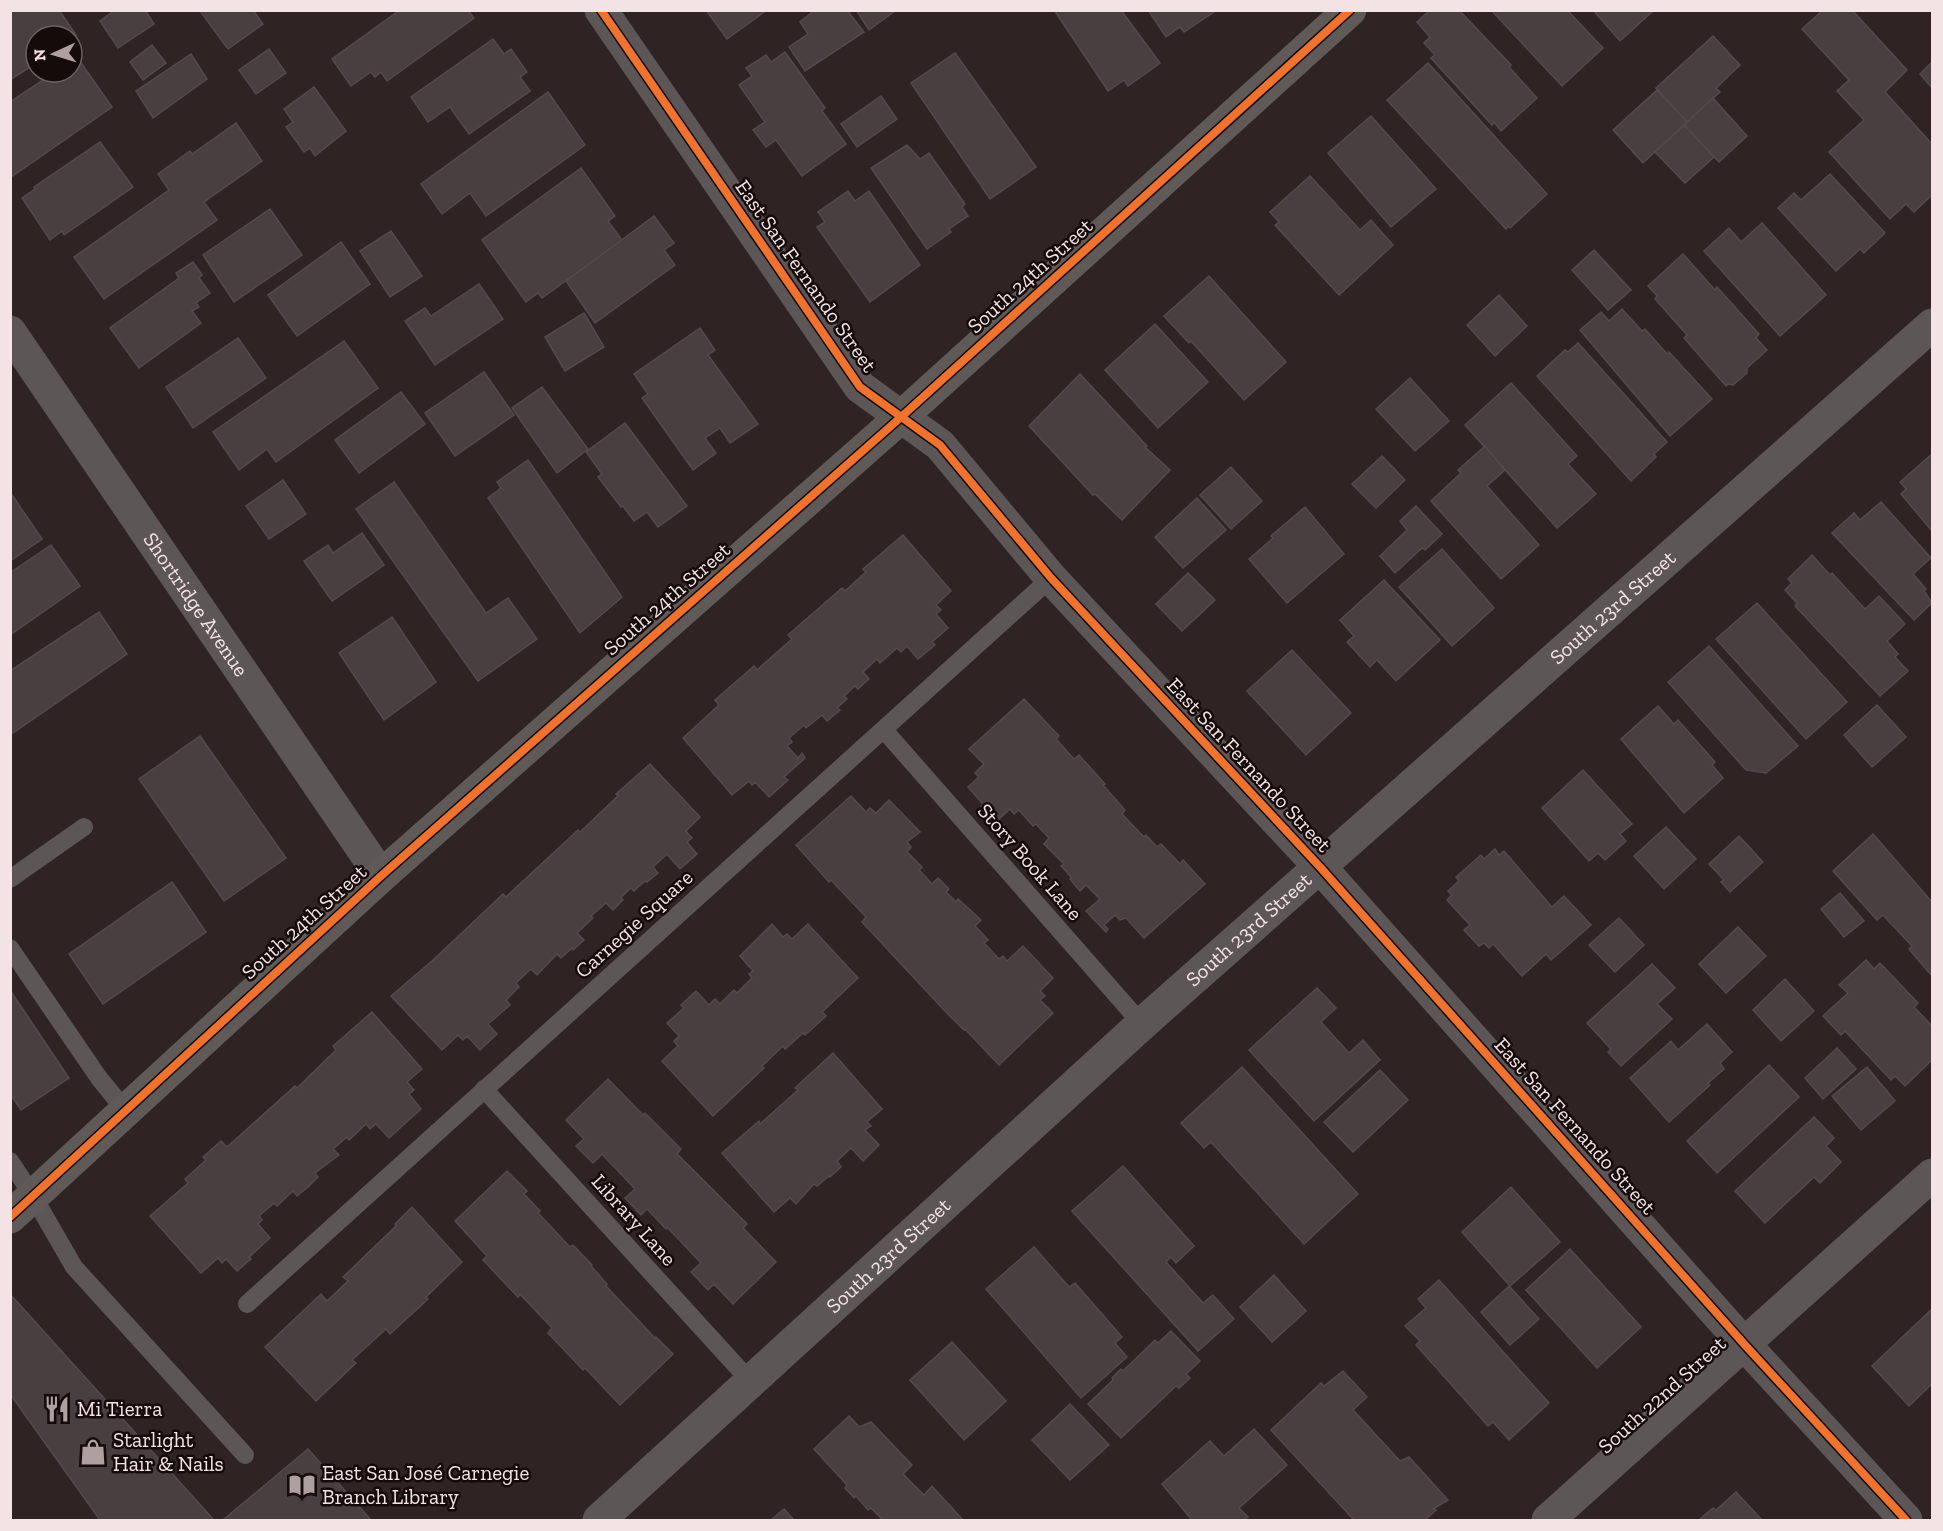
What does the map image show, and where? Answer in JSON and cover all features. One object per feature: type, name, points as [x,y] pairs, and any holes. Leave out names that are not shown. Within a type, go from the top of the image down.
[{"type":"main road","name":"South 24th Street","points":[[22,1206],[381,876],[900,418],[1350,10]]},
{"type":"street","name":"East San Fernando Street","points":[[601,10],[860,387],[940,445],[1051,578],[1320,867],[1744,1345],[1906,1521]]},
{"type":"street","name":"South 23rd Street","points":[[599,1521],[1142,1024],[1932,325]]},
{"type":"street","name":"Shortridge Avenue","points":[[10,332],[381,876]]},
{"type":"street","name":"South 22nd Street","points":[[1548,1521],[1932,1175]]},
{"type":"lane","name":"Carnegie Square","points":[[247,1304],[1051,578]]},
{"type":"lane","name":"Story Book Lane","points":[[884,730],[1142,1024]]},
{"type":"lane","points":[[10,879],[84,827]]},
{"type":"lane","points":[[10,948],[99,1078],[125,1110]]},
{"type":"lane","name":"Library Lane","points":[[484,1089],[751,1382]]},
{"type":"lane","points":[[10,1161],[22,1206],[245,1455]]},
{"type":"building","points":[[13,10],[59,10],[69,24],[24,24],[24,71],[10,80],[10,12]]},
{"type":"building","points":[[115,10],[145,10],[154,24],[118,48],[100,21]]},
{"type":"building","points":[[253,10],[263,24],[228,49],[200,11]]},
{"type":"building","points":[[400,10],[468,10],[474,18],[387,81],[381,72],[375,77],[371,72],[351,86],[332,59]]},
{"type":"building","points":[[706,10],[767,10],[727,39]]},
{"type":"building","points":[[815,10],[847,10],[864,32],[805,71],[789,47],[808,34],[800,22]]},
{"type":"building","points":[[856,10],[894,10],[895,11],[869,30]]},
{"type":"building","points":[[1054,10],[1121,10],[1160,63],[1128,86],[1124,80],[1108,91]]},
{"type":"building","points":[[1148,10],[1213,10],[1214,12],[1184,32],[1180,27],[1166,37]]},
{"type":"building","points":[[1430,10],[1459,10],[1511,65],[1509,67],[1537,98],[1501,131],[1494,122],[1492,125],[1431,58],[1435,55],[1424,43],[1430,37],[1417,22]]},
{"type":"building","points":[[1491,10],[1567,10],[1603,48],[1562,86]]},
{"type":"building","points":[[1593,10],[1654,10],[1620,41]]},
{"type":"building","points":[[1823,10],[1852,10],[1907,70],[1885,92],[1932,144],[1932,195],[1914,212],[1906,204],[1890,219],[1829,152],[1864,120],[1837,91],[1849,80],[1802,29]]},
{"type":"building","points":[[1713,36],[1740,65],[1716,88],[1720,92],[1687,122],[1656,88]]},
{"type":"building","points":[[493,39],[504,54],[511,49],[527,72],[520,77],[530,91],[469,134],[450,107],[428,122],[411,97]]},
{"type":"building","points":[[152,45],[166,63],[143,80],[130,62]]},
{"type":"building","points":[[269,49],[286,73],[256,94],[239,70]]},
{"type":"building","points":[[785,52],[825,108],[822,111],[846,144],[802,176],[776,140],[766,147],[753,130],[765,122],[739,85],[752,76],[746,68],[766,55],[771,62]]},
{"type":"building","points":[[955,53],[1036,167],[990,199],[911,83]]},
{"type":"building","points":[[191,54],[207,79],[153,118],[136,91]]},
{"type":"building","points":[[1932,62],[1932,88],[1920,74]]},
{"type":"building","points":[[1428,63],[1547,194],[1510,228],[1508,226],[1506,229],[1387,100]]},
{"type":"building","points":[[84,67],[112,107],[11,177],[10,102],[37,84],[84,84]]},
{"type":"building","points":[[314,87],[346,131],[315,156],[310,148],[304,152],[286,127],[293,122],[284,109]]},
{"type":"building","points":[[1657,90],[1687,122],[1643,163],[1613,130]]},
{"type":"building","points":[[548,92],[585,145],[486,216],[470,193],[442,214],[421,184]]},
{"type":"building","points":[[881,96],[897,119],[857,147],[841,124]]},
{"type":"building","points":[[1713,98],[1747,136],[1719,162],[1684,125]]},
{"type":"building","points":[[1371,116],[1436,189],[1391,227],[1328,153]]},
{"type":"building","points":[[236,123],[262,161],[204,202],[217,220],[104,299],[74,257],[169,190],[158,174],[190,151],[192,154]]},
{"type":"building","points":[[1684,125],[1714,157],[1685,183],[1655,152]]},
{"type":"building","points":[[100,142],[133,187],[64,235],[62,231],[50,240],[22,198],[35,189],[34,187]]},
{"type":"building","points":[[907,145],[920,159],[929,153],[965,204],[962,207],[968,216],[949,229],[951,232],[927,249],[871,168]]},
{"type":"building","points":[[581,168],[615,216],[608,221],[622,240],[542,298],[538,293],[526,302],[482,240]]},
{"type":"building","points":[[1830,174],[1885,233],[1864,253],[1860,249],[1836,271],[1778,208],[1794,193],[1801,200]]},
{"type":"building","points":[[1310,176],[1360,230],[1371,220],[1393,245],[1339,295],[1275,225],[1279,222],[1270,212]]},
{"type":"building","points":[[848,191],[855,201],[869,191],[920,265],[870,302],[817,227],[825,222],[818,212]]},
{"type":"building","points":[[270,209],[302,255],[234,302],[203,255]]},
{"type":"building","points":[[654,216],[674,243],[664,250],[675,265],[595,323],[566,281]]},
{"type":"building","points":[[1762,223],[1826,295],[1780,336],[1704,251],[1729,228],[1741,242]]},
{"type":"building","points":[[391,231],[422,276],[390,297],[360,251]]},
{"type":"building","points":[[341,242],[370,284],[297,336],[268,295]]},
{"type":"building","points":[[1594,250],[1631,290],[1608,310],[1572,270]]},
{"type":"building","points":[[1683,254],[1715,290],[1717,287],[1759,334],[1756,338],[1767,350],[1747,368],[1747,373],[1733,385],[1726,386],[1684,338],[1687,335],[1655,299],[1657,296],[1648,286]]},
{"type":"building","points":[[193,262],[202,275],[199,278],[210,293],[196,303],[199,307],[192,311],[201,323],[139,368],[110,328],[179,278],[176,273]]},
{"type":"building","points":[[1209,276],[1286,362],[1244,400],[1191,341],[1189,343],[1164,316]]},
{"type":"building","points":[[479,284],[503,319],[435,365],[405,321],[425,308],[431,316]]},
{"type":"building","points":[[1499,295],[1527,326],[1495,356],[1467,325]]},
{"type":"building","points":[[1622,309],[1642,331],[1645,329],[1667,354],[1669,352],[1712,399],[1670,436],[1580,330],[1601,312],[1609,321]]},
{"type":"building","points":[[584,313],[604,347],[565,371],[545,337]]},
{"type":"building","points":[[1155,324],[1208,382],[1158,428],[1105,370]]},
{"type":"building","points":[[700,328],[715,350],[708,355],[758,424],[730,443],[720,428],[705,438],[716,453],[693,470],[642,398],[648,394],[634,374]]},
{"type":"building","points":[[238,338],[266,378],[193,428],[166,387]]},
{"type":"building","points":[[344,341],[378,388],[276,462],[267,449],[239,470],[213,432]]},
{"type":"building","points":[[1578,343],[1667,442],[1654,454],[1656,457],[1631,481],[1537,376],[1565,350],[1568,352]]},
{"type":"building","points":[[484,372],[514,415],[455,456],[425,413]]},
{"type":"building","points":[[1080,374],[1147,446],[1145,447],[1170,470],[1122,520],[1095,494],[1093,495],[1029,426]]},
{"type":"building","points":[[1410,378],[1449,421],[1415,451],[1376,409]]},
{"type":"building","points":[[1511,383],[1577,456],[1568,464],[1596,494],[1557,528],[1465,425]]},
{"type":"building","points":[[542,387],[588,449],[557,473],[512,408]]},
{"type":"building","points":[[401,392],[425,424],[359,473],[335,440]]},
{"type":"building","points":[[625,423],[687,506],[658,527],[647,512],[634,521],[598,477],[602,474],[586,452]]},
{"type":"building","points":[[1485,446],[1505,470],[1487,486],[1539,545],[1501,579],[1431,501],[1461,473],[1458,470]]},
{"type":"building","points":[[1932,454],[1932,531],[1901,494],[1906,489],[1900,482]]},
{"type":"building","points":[[1382,456],[1405,480],[1376,508],[1352,484]]},
{"type":"building","points":[[528,460],[622,597],[580,633],[488,498],[501,488],[497,482]]},
{"type":"building","points":[[1231,467],[1262,501],[1231,529],[1200,495]]},
{"type":"building","points":[[283,480],[306,514],[269,539],[246,506]]},
{"type":"building","points":[[394,482],[486,613],[508,598],[537,639],[478,681],[356,509]]},
{"type":"building","points":[[10,492],[42,539],[10,561]]},
{"type":"building","points":[[1197,498],[1226,530],[1183,568],[1155,537]]},
{"type":"building","points":[[1881,502],[1931,558],[1913,574],[1926,589],[1924,591],[1932,603],[1914,620],[1832,533],[1854,513],[1860,520]]},
{"type":"building","points":[[1416,506],[1442,534],[1425,550],[1422,548],[1395,573],[1380,556],[1407,530],[1400,521]]},
{"type":"building","points":[[1305,507],[1344,554],[1287,603],[1249,559],[1273,538],[1271,536]]},
{"type":"building","points":[[362,533],[384,565],[332,601],[304,561],[328,545],[333,553]]},
{"type":"building","points":[[903,535],[951,591],[936,605],[941,610],[936,614],[948,628],[932,642],[935,645],[918,659],[907,646],[901,652],[897,648],[880,663],[877,659],[863,672],[869,679],[858,689],[855,686],[844,696],[847,699],[837,708],[840,710],[827,721],[822,715],[806,728],[804,725],[789,738],[792,742],[787,746],[798,758],[802,753],[805,758],[784,777],[788,780],[769,797],[755,782],[752,785],[749,781],[732,795],[683,738],[719,705],[715,700],[754,666],[757,670],[792,639],[788,635],[842,588],[845,591],[866,572],[863,569]]},
{"type":"building","points":[[51,545],[80,586],[10,635],[10,573]]},
{"type":"building","points":[[1442,549],[1494,608],[1452,646],[1399,587]]},
{"type":"building","points":[[1812,555],[1865,609],[1879,596],[1905,624],[1887,641],[1898,654],[1895,657],[1908,671],[1880,696],[1795,606],[1797,603],[1785,590],[1792,583],[1788,579]]},
{"type":"building","points":[[1188,573],[1215,600],[1182,631],[1156,604]]},
{"type":"building","points":[[1384,580],[1440,640],[1396,681],[1377,660],[1370,667],[1347,642],[1354,636],[1340,620]]},
{"type":"building","points":[[1757,603],[1847,702],[1806,739],[1716,639]]},
{"type":"building","points":[[99,612],[127,654],[10,735],[10,671]]},
{"type":"building","points":[[392,617],[436,682],[384,720],[339,653]]},
{"type":"building","points":[[1709,646],[1798,746],[1766,773],[1746,770],[1668,682]]},
{"type":"building","points":[[1292,650],[1351,713],[1306,755],[1247,691]]},
{"type":"building","points":[[1024,699],[1059,736],[1056,739],[1074,759],[1079,755],[1105,784],[1103,785],[1125,810],[1122,814],[1144,837],[1146,835],[1157,847],[1161,844],[1180,864],[1183,860],[1205,884],[1144,938],[1126,918],[1120,920],[1115,915],[1104,925],[1108,929],[1106,932],[1086,911],[1100,899],[1086,885],[1080,891],[1061,866],[1064,864],[1044,844],[1049,838],[1036,824],[1033,826],[1019,810],[1014,814],[1010,809],[998,820],[1004,826],[1001,829],[968,787],[979,777],[975,773],[984,764],[969,749]]},
{"type":"building","points":[[1877,705],[1906,737],[1872,767],[1844,735]]},
{"type":"building","points":[[1658,706],[1674,724],[1678,720],[1715,762],[1712,765],[1723,778],[1684,813],[1621,739]]},
{"type":"building","points":[[200,736],[286,858],[224,901],[139,779]]},
{"type":"building","points":[[650,764],[700,817],[686,831],[692,838],[687,842],[697,854],[680,869],[667,854],[653,867],[658,873],[634,891],[631,888],[621,897],[623,900],[613,910],[606,903],[591,916],[593,918],[577,933],[584,940],[573,950],[572,948],[561,958],[557,954],[537,975],[531,969],[516,983],[519,987],[506,1000],[510,1005],[488,1024],[497,1034],[480,1050],[467,1036],[463,1040],[458,1035],[442,1050],[391,996],[503,894],[506,897],[578,830],[580,832],[618,796],[616,794]]},
{"type":"building","points":[[1583,770],[1632,824],[1620,834],[1626,841],[1605,860],[1598,853],[1589,861],[1542,808]]},
{"type":"building","points":[[851,796],[866,812],[870,808],[876,813],[889,800],[920,832],[907,842],[911,847],[907,852],[922,867],[919,870],[932,884],[938,878],[949,889],[946,892],[956,902],[958,899],[981,920],[975,926],[988,940],[984,943],[999,959],[1003,956],[1007,961],[1023,946],[1053,978],[1040,991],[1045,996],[1040,1000],[1053,1013],[999,1065],[862,922],[866,917],[831,880],[829,882],[796,845]]},
{"type":"building","points":[[1666,827],[1696,859],[1664,889],[1634,856]]},
{"type":"building","points":[[1873,834],[1932,902],[1932,976],[1909,949],[1912,946],[1883,915],[1877,920],[1833,871]]},
{"type":"building","points":[[1739,836],[1763,862],[1730,892],[1721,882],[1724,880],[1709,864]]},
{"type":"building","points":[[1495,849],[1499,855],[1504,851],[1552,907],[1564,896],[1591,925],[1551,960],[1546,954],[1522,976],[1493,944],[1489,948],[1484,943],[1479,946],[1464,930],[1470,925],[1447,900],[1452,895],[1448,891],[1459,881],[1456,877],[1481,855],[1484,859]]},
{"type":"building","points":[[172,882],[206,932],[103,1004],[69,954]]},
{"type":"building","points":[[1840,893],[1864,921],[1844,937],[1821,909]]},
{"type":"building","points":[[1619,918],[1644,945],[1615,972],[1589,945]]},
{"type":"building","points":[[772,924],[783,937],[787,934],[792,939],[808,924],[858,978],[822,1012],[826,1016],[785,1049],[783,1046],[762,1066],[764,1068],[713,1116],[662,1061],[678,1046],[674,1041],[679,1036],[667,1023],[684,1008],[681,1005],[696,991],[709,1005],[715,999],[720,1004],[734,990],[737,993],[752,978],[749,974],[753,971],[740,956]]},
{"type":"building","points":[[1738,927],[1766,956],[1726,993],[1699,964]]},
{"type":"building","points":[[1866,960],[1874,969],[1880,963],[1918,1003],[1914,1007],[1932,1026],[1932,1060],[1905,1086],[1895,1076],[1891,1080],[1845,1031],[1841,1035],[1823,1016],[1848,993],[1839,985]]},
{"type":"building","points":[[1652,964],[1675,988],[1657,1004],[1672,1019],[1621,1066],[1608,1052],[1611,1049],[1587,1023]]},
{"type":"building","points":[[1785,979],[1814,1011],[1781,1041],[1753,1010]]},
{"type":"building","points":[[1317,988],[1336,1008],[1321,1022],[1349,1053],[1363,1040],[1380,1060],[1314,1121],[1249,1050]]},
{"type":"building","points":[[10,990],[69,1078],[21,1110],[10,1094]]},
{"type":"building","points":[[372,1012],[422,1069],[407,1082],[414,1090],[409,1094],[421,1109],[389,1138],[376,1124],[370,1129],[366,1124],[349,1140],[347,1137],[333,1149],[339,1155],[315,1173],[318,1177],[308,1187],[297,1196],[293,1191],[277,1206],[274,1203],[259,1216],[262,1220],[258,1224],[270,1238],[249,1257],[251,1259],[237,1271],[226,1259],[222,1263],[218,1258],[201,1273],[150,1216],[188,1183],[185,1179],[206,1160],[203,1157],[221,1141],[227,1147],[295,1086],[297,1088],[336,1050],[333,1046]]},
{"type":"building","points":[[1707,1024],[1732,1052],[1720,1063],[1724,1069],[1708,1083],[1710,1085],[1669,1122],[1630,1078],[1671,1041],[1678,1050]]},
{"type":"building","points":[[1837,1048],[1856,1069],[1823,1099],[1805,1078]]},
{"type":"building","points":[[833,1053],[882,1109],[867,1122],[871,1126],[865,1130],[879,1145],[863,1161],[851,1148],[837,1161],[841,1167],[830,1177],[817,1186],[814,1184],[796,1204],[790,1198],[774,1212],[722,1153],[759,1121],[760,1124],[798,1090],[795,1088]]},
{"type":"building","points":[[1769,1065],[1799,1097],[1717,1173],[1687,1141]]},
{"type":"building","points":[[1242,1067],[1358,1194],[1304,1244],[1211,1142],[1204,1148],[1181,1123]]},
{"type":"building","points":[[1867,1067],[1895,1101],[1861,1130],[1832,1096]]},
{"type":"building","points":[[1380,1070],[1408,1100],[1353,1152],[1324,1122]]},
{"type":"building","points":[[608,1079],[681,1149],[677,1154],[747,1224],[743,1228],[776,1262],[733,1304],[714,1284],[708,1290],[691,1272],[701,1263],[667,1227],[666,1229],[647,1209],[641,1215],[625,1198],[635,1189],[602,1154],[593,1163],[576,1146],[584,1139],[566,1120]]},
{"type":"building","points":[[1814,1117],[1834,1138],[1826,1146],[1841,1162],[1820,1183],[1814,1177],[1765,1223],[1735,1191]]},
{"type":"building","points":[[1123,1166],[1194,1246],[1176,1263],[1171,1257],[1166,1262],[1203,1303],[1213,1295],[1234,1319],[1198,1351],[1072,1211]]},
{"type":"building","points":[[507,1171],[527,1191],[524,1194],[540,1211],[538,1213],[570,1247],[573,1245],[592,1265],[607,1284],[606,1286],[673,1354],[620,1405],[548,1333],[552,1328],[483,1260],[487,1256],[455,1221]]},
{"type":"building","points":[[1511,1187],[1560,1242],[1510,1286],[1462,1232]]},
{"type":"building","points":[[412,1207],[462,1262],[426,1297],[428,1299],[390,1334],[386,1329],[352,1360],[356,1363],[316,1401],[265,1347],[321,1294],[327,1301],[348,1281],[343,1277],[396,1226],[395,1224]]},
{"type":"building","points":[[1034,1247],[1069,1287],[1075,1283],[1122,1337],[1115,1343],[1127,1357],[1081,1398],[986,1289]]},
{"type":"building","points":[[1570,1249],[1641,1327],[1597,1368],[1526,1290]]},
{"type":"building","points":[[1274,1275],[1306,1311],[1272,1342],[1240,1307]]},
{"type":"building","points":[[1439,1280],[1549,1403],[1509,1440],[1493,1422],[1488,1426],[1416,1345],[1420,1341],[1405,1326],[1426,1308],[1418,1299]]},
{"type":"building","points":[[1509,1286],[1539,1319],[1510,1345],[1481,1312]]},
{"type":"building","points":[[10,1294],[214,1520],[100,1520],[10,1394]]},
{"type":"building","points":[[1932,1309],[1932,1384],[1909,1406],[1872,1366]]},
{"type":"building","points":[[1171,1331],[1200,1361],[1186,1374],[1190,1378],[1179,1388],[1176,1386],[1121,1438],[1088,1404],[1121,1369],[1123,1371],[1155,1340],[1158,1343]]},
{"type":"building","points":[[952,1342],[1006,1401],[964,1440],[910,1380]]},
{"type":"building","points":[[1343,1371],[1367,1397],[1353,1410],[1400,1461],[1409,1457],[1448,1500],[1433,1509],[1436,1510],[1425,1520],[1354,1520],[1271,1430],[1321,1383],[1324,1386]]},
{"type":"building","points":[[1070,1404],[1109,1445],[1070,1480],[1032,1440]]},
{"type":"building","points":[[849,1416],[859,1427],[871,1422],[912,1465],[903,1474],[924,1495],[932,1486],[963,1520],[883,1520],[871,1508],[868,1510],[856,1496],[854,1498],[845,1488],[847,1485],[814,1449]]},
{"type":"building","points":[[1254,1429],[1287,1465],[1239,1508],[1248,1517],[1244,1520],[1192,1520],[1162,1484],[1210,1441],[1224,1456]]},
{"type":"building","name":"East San José Carnegie Branch Library","points":[[308,1449],[371,1520],[223,1520]]},
{"type":"building","points":[[1736,1492],[1762,1520],[1699,1520],[1713,1508],[1716,1510]]},
{"type":"building","points":[[784,1509],[794,1520],[771,1520]]},
{"type":"cycle path","points":[[601,10],[860,387],[940,445],[1051,578],[1320,867],[1745,1345],[1906,1520]]},
{"type":"cycle path","points":[[10,1217],[381,876],[900,418],[1350,10]]},
{"type":"place","name":"Mi Tierra","points":[[57,1409]]},
{"type":"place","name":"Starlight Hair & Nails","points":[[93,1452]]},
{"type":"place","name":"East San José Carnegie Branch Library","points":[[302,1485]]}]
